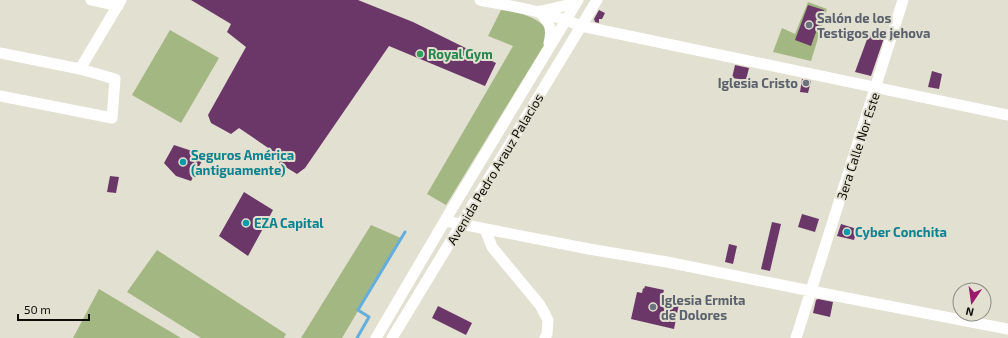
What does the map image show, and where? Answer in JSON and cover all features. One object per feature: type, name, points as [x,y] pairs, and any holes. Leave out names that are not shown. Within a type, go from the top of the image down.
[{"type":"street","points":[[80,69],[120,3],[91,0]]},
{"type":"street","points":[[480,0],[532,7],[568,5],[577,0]]},
{"type":"street","name":"Avenida Pedro Arauz Palacios","points":[[376,338],[577,0]]},
{"type":"street","name":"Avenida Pedro Arauz Palacios","points":[[392,338],[597,0]]},
{"type":"street","name":"3era Calle Nor Este","points":[[796,338],[904,0]]},
{"type":"street","points":[[532,7],[581,26],[1008,115]]},
{"type":"street","points":[[532,7],[550,26],[551,32],[547,50]]},
{"type":"street","points":[[0,53],[80,69],[115,78],[112,118],[0,96]]},
{"type":"street","points":[[446,221],[589,249],[667,262],[1008,329]]},
{"type":"street","points":[[485,228],[492,246],[540,305],[548,320],[547,334],[545,338]]},
{"type":"street","points":[[392,312],[404,318]]},
{"type":"green space","points":[[808,2],[827,9],[811,61],[773,52],[782,28],[795,34]]},
{"type":"green space","points":[[502,8],[529,16],[541,23],[547,33],[547,39],[446,205],[427,194],[513,46],[488,36]]},
{"type":"green space","points":[[170,30],[219,58],[181,123],[132,95]]},
{"type":"green space","points":[[371,225],[401,238],[342,338],[301,338]]},
{"type":"green space","points":[[157,250],[286,334],[284,338],[201,338],[127,292]]},
{"type":"green space","points":[[99,289],[181,338],[73,338]]},
{"type":"building","points":[[191,0],[358,0],[413,22],[496,63],[485,86],[389,46],[305,168],[297,174],[279,163],[280,156],[239,128],[231,134],[211,123],[208,115],[246,47],[227,32],[231,24]]},
{"type":"building","name":"Salón de los Testigos de jehova","points":[[808,5],[824,10],[811,46],[795,40]]},
{"type":"building","points":[[599,10],[605,13],[602,19],[599,19],[599,23],[595,22],[594,19]]},
{"type":"building","points":[[869,34],[884,38],[871,76],[855,72]]},
{"type":"building","points":[[735,65],[749,68],[746,80],[732,78]]},
{"type":"building","points":[[932,71],[942,74],[939,89],[928,87]]},
{"type":"building","name":"Iglesia Cristo","points":[[802,79],[811,81],[808,93],[800,92]]},
{"type":"building","name":"Seguros América (antiguamente)","points":[[174,145],[192,151],[202,161],[191,181],[176,176],[164,163]]},
{"type":"building","points":[[110,176],[119,177],[116,193],[107,192]]},
{"type":"building","name":"EZA Capital","points":[[244,192],[273,210],[248,256],[219,236]]},
{"type":"building","points":[[802,214],[819,219],[815,232],[798,227]]},
{"type":"building","points":[[772,222],[781,224],[770,271],[761,269]]},
{"type":"building","name":"Cyber Conchita","points":[[841,224],[857,229],[854,240],[837,236]]},
{"type":"building","points":[[729,244],[737,246],[733,264],[725,262]]},
{"type":"building","name":"Iglesia Ermita de Dolores","points":[[645,286],[664,290],[661,300],[679,304],[674,329],[631,319],[637,292],[642,293]]},
{"type":"building","points":[[818,299],[833,302],[830,317],[813,313],[816,300]]},
{"type":"building","points":[[438,306],[472,323],[466,335],[432,318]]},
{"type":"waterway","points":[[357,338],[369,317],[358,310],[405,232]]},
{"type":"place","name":"Salón de los Testigos de jehova","points":[[809,25]]},
{"type":"place","name":"Royal Gym","points":[[420,54]]},
{"type":"place","name":"Iglesia Cristo","points":[[806,83]]},
{"type":"place","name":"Seguros América (antiguamente)","points":[[183,162]]},
{"type":"place","name":"EZA Capital","points":[[246,223]]},
{"type":"place","name":"Cyber Conchita","points":[[847,232]]},
{"type":"place","name":"Iglesia Ermita de Dolores","points":[[653,307]]}]
